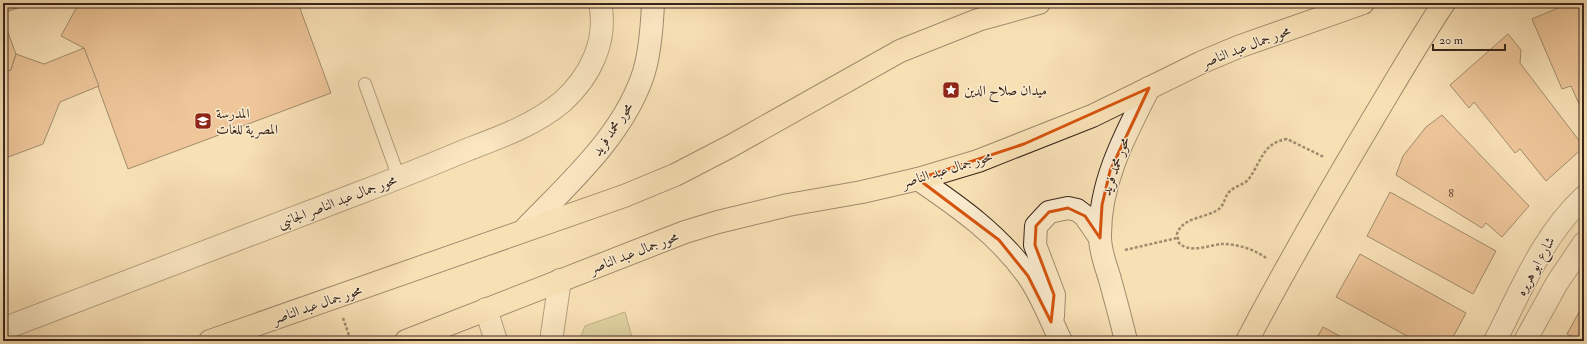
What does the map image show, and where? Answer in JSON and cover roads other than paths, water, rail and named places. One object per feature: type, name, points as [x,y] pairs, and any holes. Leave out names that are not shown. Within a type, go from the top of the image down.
[{"type":"main road","name":"محور جمال عبد الناصر","points":[[210,341],[624,196],[675,175],[731,146],[900,51],[978,20],[1039,3]]},
{"type":"main road","name":"محور جمال عبد الناصر","points":[[406,341],[486,308],[685,232],[718,222],[788,205],[862,192],[918,179],[1024,144],[1092,116],[1200,63],[1238,47],[1363,3]]},
{"type":"main road","points":[[1247,341],[1344,167],[1426,30],[1444,3]]},
{"type":"street","name":"محور جمال عبد الناصر الجانبى","points":[[3,329],[170,264],[399,178],[509,133],[539,118],[561,102],[580,84],[591,67],[598,49],[602,30],[600,3]]},
{"type":"street","name":"محور محمد فريد","points":[[523,231],[581,171],[610,136],[630,105],[643,78],[650,44],[652,3]]},
{"type":"street","name":"محور محمد فريد","points":[[1126,341],[1102,247],[1102,205],[1110,171],[1126,133],[1149,88]]},
{"type":"street","points":[[918,179],[973,218],[999,240],[1028,276],[1041,298],[1056,332]]},
{"type":"street","name":"شارع ابو هريره","points":[[1495,341],[1544,246],[1556,227],[1584,197]]},
{"type":"street","points":[[1056,332],[1054,294],[1035,245],[1036,226],[1049,212],[1068,208],[1077,210],[1085,216],[1102,247]]},
{"type":"street","name":"شارع ابو هريره","points":[[1525,341],[1556,283],[1584,243]]},
{"type":"street","points":[[551,341],[560,280]]},
{"type":"street","points":[[486,308],[496,341]]},
{"type":"lane","points":[[365,84],[399,178]]},
{"type":"place","name":"ميدان صلاح الدين","points":[[951,90]]},
{"type":"place","name":"المدرسة المصرية للغات","points":[[203,121]]}]
